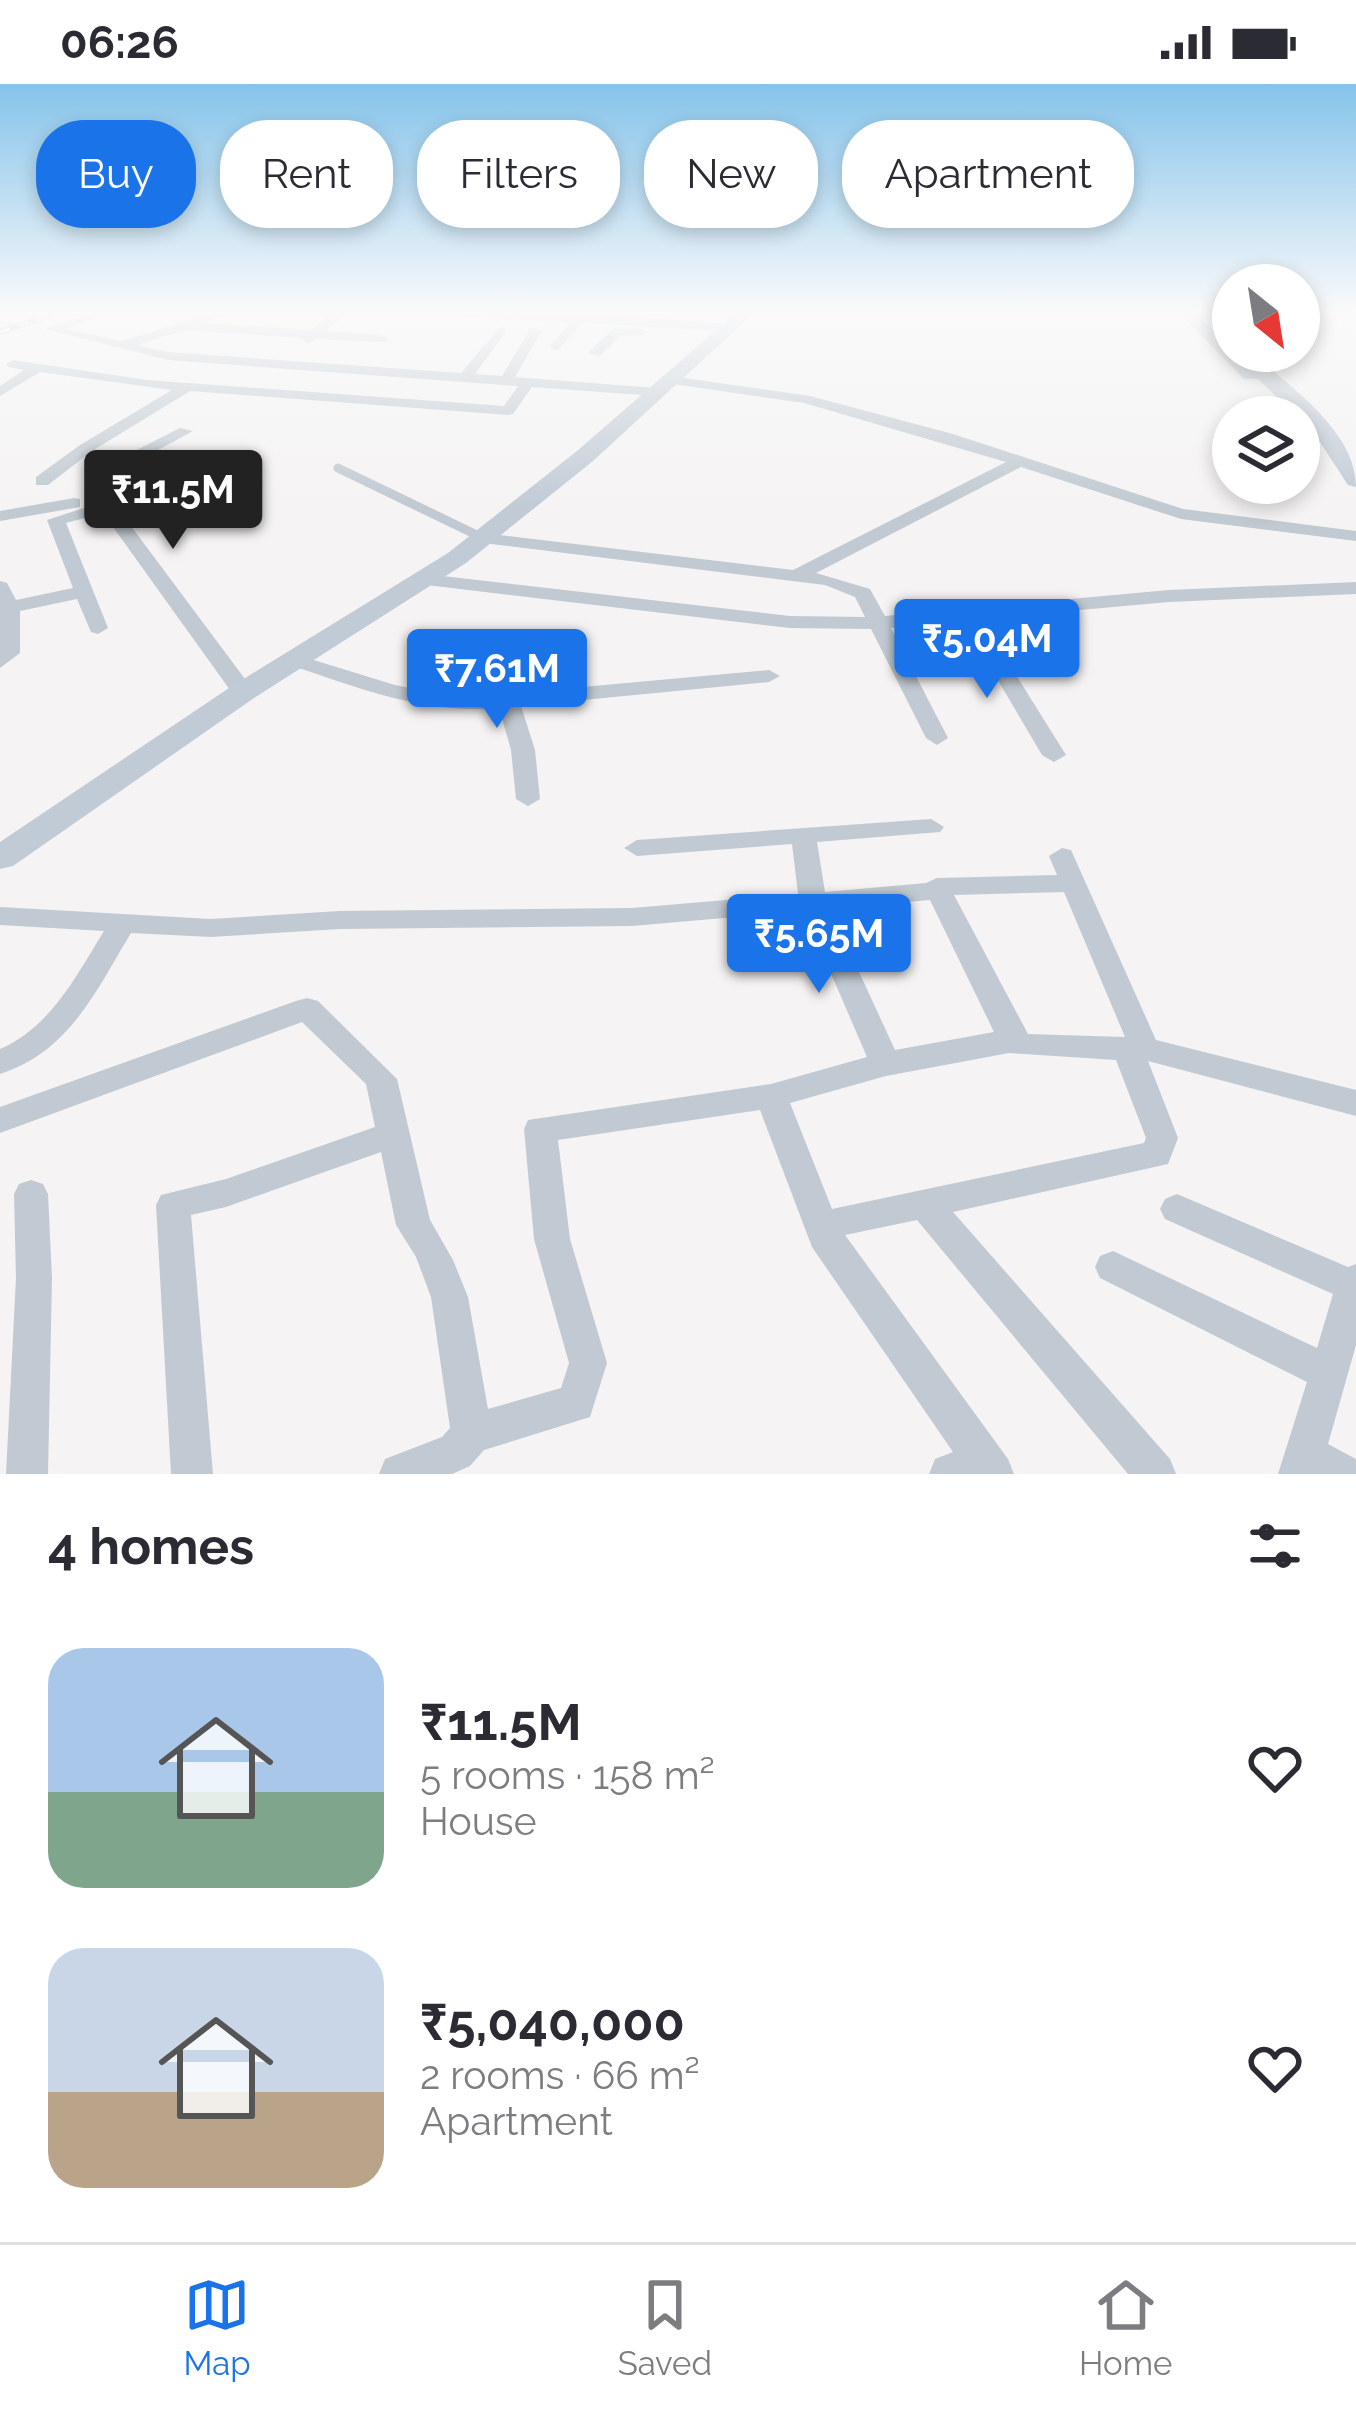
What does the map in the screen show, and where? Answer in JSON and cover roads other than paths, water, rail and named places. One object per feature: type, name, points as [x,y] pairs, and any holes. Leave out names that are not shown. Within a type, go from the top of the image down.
[{"type":"street","points":[[104,376],[187,387],[510,410],[528,382]]},
{"type":"street","points":[[262,393],[286,376]]},
{"type":"street","points":[[483,376],[784,394],[1205,519],[1356,536]]},
{"type":"street","points":[[0,858],[243,692],[425,580],[483,538],[674,376]]},
{"type":"street","points":[[1266,376],[1349,454],[1352,489]]},
{"type":"street","points":[[42,482],[86,448],[187,387]]},
{"type":"street","points":[[185,431],[105,472],[98,479],[102,503],[243,692]]},
{"type":"street","points":[[1320,447],[1352,489]]},
{"type":"street","points":[[796,576],[1020,461]]},
{"type":"street","points":[[0,516],[102,503]]},
{"type":"street","points":[[98,628],[56,520],[102,503]]},
{"type":"street","points":[[483,538],[796,576],[854,588],[879,623],[937,738]]},
{"type":"street","points":[[425,580],[790,622],[879,623],[1169,596],[1356,588]]},
{"type":"street","points":[[0,662],[10,653],[3,601],[85,591]]},
{"type":"street","points":[[970,617],[1054,754]]},
{"type":"street","points":[[294,660],[390,691],[460,705],[770,676]]},
{"type":"street","points":[[508,701],[523,750],[528,799]]},
{"type":"street","points":[[637,848],[931,827]]},
{"type":"street","points":[[802,835],[813,902],[886,1064]]},
{"type":"street","points":[[0,916],[211,928],[340,920],[632,916],[937,891],[948,883],[1069,870],[1136,1049],[1162,1138],[1156,1154],[837,1222],[823,1231]]},
{"type":"street","points":[[937,891],[1014,1040]]},
{"type":"street","points":[[0,1062],[32,1051],[55,1033],[122,924]]},
{"type":"street","points":[[0,1120],[307,1009],[380,1079],[414,1225],[429,1243],[452,1310],[472,1434]]},
{"type":"street","points":[[400,1474],[456,1452],[472,1434],[576,1402],[588,1363],[552,1239],[540,1129],[771,1096],[886,1064],[1014,1040],[1036,1049],[1136,1049],[1356,1103]]},
{"type":"street","points":[[771,1096],[823,1231],[976,1470]]},
{"type":"street","points":[[191,1474],[173,1204],[226,1193],[390,1135]]},
{"type":"street","points":[[27,1474],[34,1278],[31,1195]]},
{"type":"street","points":[[926,1205],[1155,1474]]},
{"type":"street","points":[[1177,1209],[1355,1285],[1340,1365],[1302,1464],[1343,1474]]},
{"type":"street","points":[[1113,1267],[1340,1365]]},
{"type":"lane","points":[[338,468],[483,538]]}]
